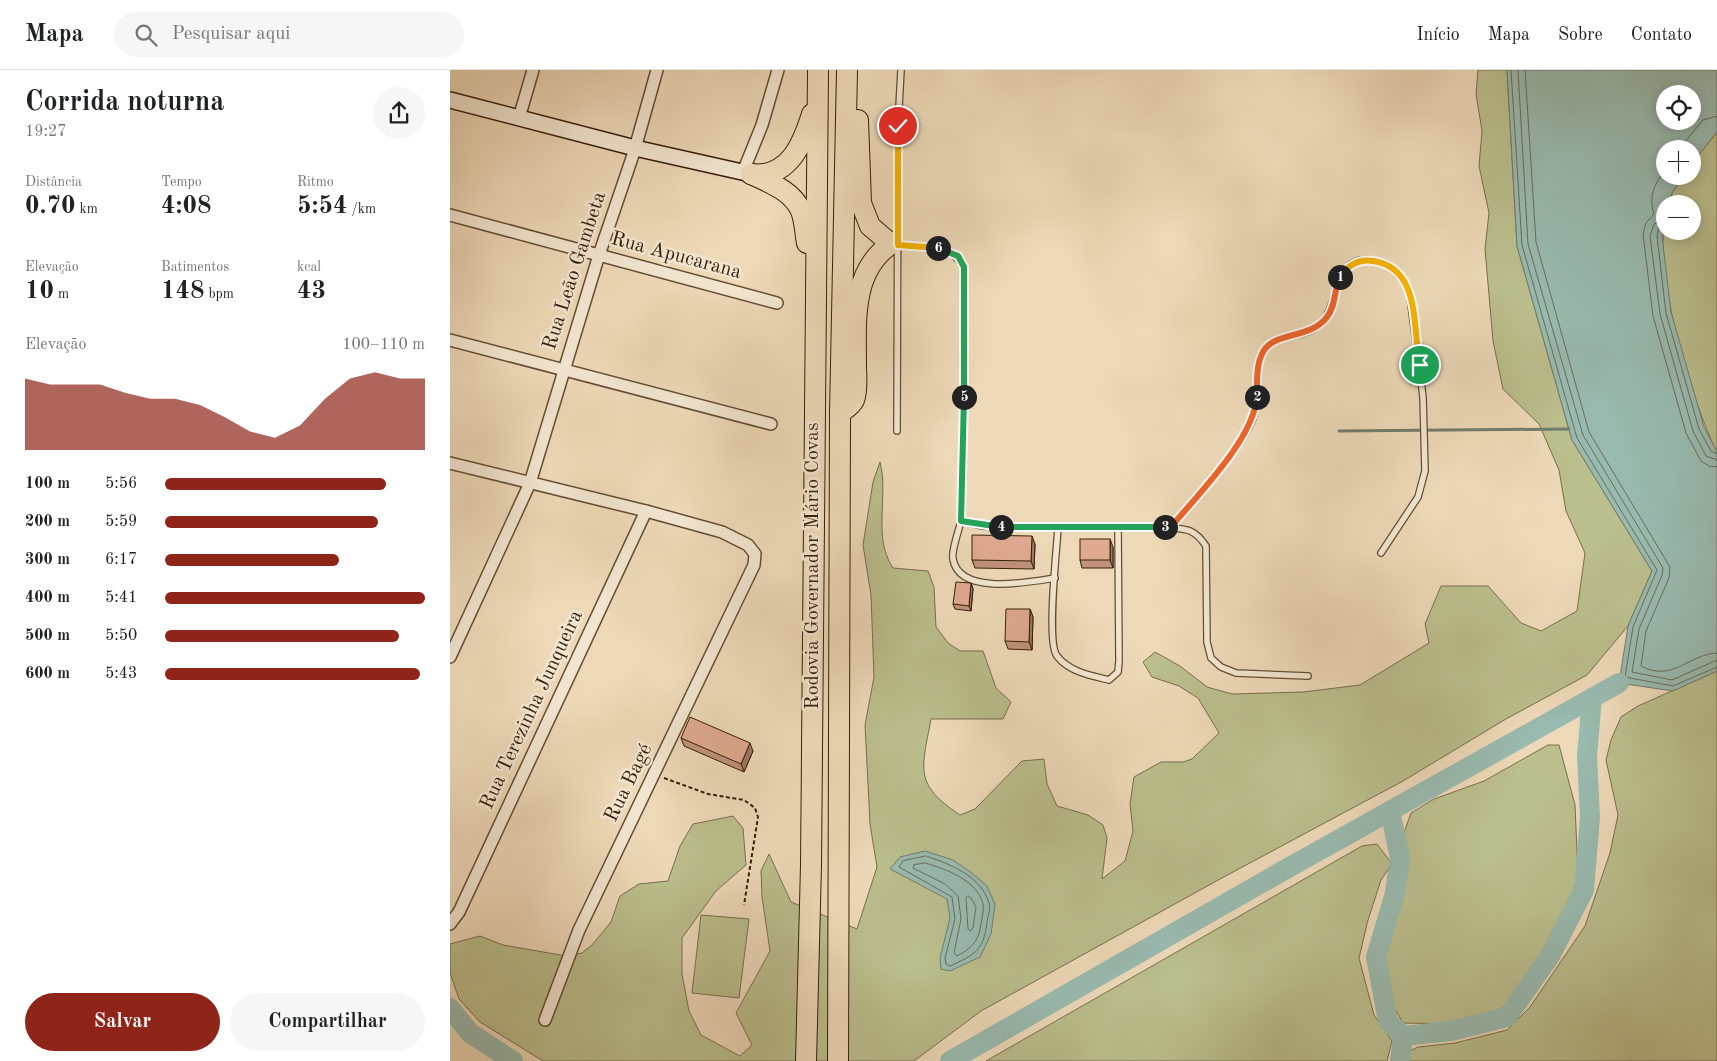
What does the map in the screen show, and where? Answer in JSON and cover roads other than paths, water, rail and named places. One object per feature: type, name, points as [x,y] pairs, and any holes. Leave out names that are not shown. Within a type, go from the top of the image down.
[{"type":"highway","name":"Rodovia Governador Mário Covas","points":[[806,1061],[810,865],[818,70]]},
{"type":"highway","name":"Rodovia Governador Mário Covas","points":[[838,1061],[837,870],[840,413],[847,70]]},
{"type":"highway","points":[[747,173],[772,172],[784,166],[793,158],[801,146],[818,96]]},
{"type":"highway","points":[[840,413],[850,406],[856,390],[857,316],[860,289],[869,266],[877,254],[894,244],[876,233],[866,219],[861,203],[859,122],[846,97]]},
{"type":"highway","points":[[747,173],[778,186],[792,198],[801,211],[816,279]]},
{"type":"main road","points":[[450,100],[635,148],[747,173]]},
{"type":"street","points":[[519,118],[532,70]]},
{"type":"street","name":"Rua Leão Gambeta","points":[[450,657],[530,483],[599,255],[635,148],[656,70]]},
{"type":"street","points":[[747,173],[778,70]]},
{"type":"street","name":"Rua Apucarana","points":[[450,215],[776,303]]},
{"type":"street","points":[[450,340],[771,424]]},
{"type":"street","points":[[450,463],[646,511]]},
{"type":"street","name":"Rua Bagé","points":[[545,1020],[579,930],[754,565],[754,554],[748,545],[739,540],[722,532],[646,511]]},
{"type":"street","name":"Rua Terezinha Junqueira","points":[[450,924],[459,912],[646,511]]},
{"type":"lane","points":[[897,432],[894,244],[901,70]]},
{"type":"lane","points":[[894,244],[930,246],[944,250],[958,256],[964,267],[965,360],[961,521],[953,558],[960,574],[976,583],[1022,583],[1055,578]]},
{"type":"lane","points":[[1171,527],[1242,438],[1253,418],[1262,353],[1269,344],[1278,339],[1309,332],[1318,327],[1328,317],[1341,275],[1350,266],[1359,261],[1372,261],[1387,265],[1400,274],[1409,289],[1420,365],[1424,426],[1425,472],[1423,486],[1418,497],[1381,552]]},
{"type":"lane","points":[[961,521],[991,526],[1171,527],[1186,529],[1198,534],[1206,546],[1207,642],[1211,658],[1221,667],[1236,673],[1308,676]]},
{"type":"lane","points":[[1058,527],[1052,634],[1056,656],[1072,669],[1109,680],[1114,678],[1118,672],[1119,661],[1118,527]]},
{"type":"water","points":[[1507,70],[1717,70],[1717,132],[1701,152],[1701,140],[1656,140],[1656,185],[1677,185],[1671,195],[1656,195],[1656,240],[1662,240],[1671,312],[1704,427],[1717,452],[1717,671],[1673,691],[1619,683],[1628,626],[1652,571],[1572,440],[1517,246]]},
{"type":"water","points":[[925,851],[953,860],[972,873],[987,886],[995,904],[991,934],[980,957],[950,971],[941,969],[940,958],[950,918],[947,899],[890,869],[900,857]]},
{"type":"waterway","points":[[1339,431],[1569,429]]},
{"type":"waterway","points":[[950,1061],[1279,873],[1619,683]]},
{"type":"waterway","points":[[1403,1036],[1451,1031],[1507,1017],[1550,956],[1584,890],[1590,817],[1587,756],[1592,698]]},
{"type":"waterway","points":[[1390,811],[1400,858],[1395,893],[1376,957],[1388,1021],[1403,1036],[1400,1061]]},
{"type":"waterway","points":[[450,1008],[470,1033],[513,1061]]}]
